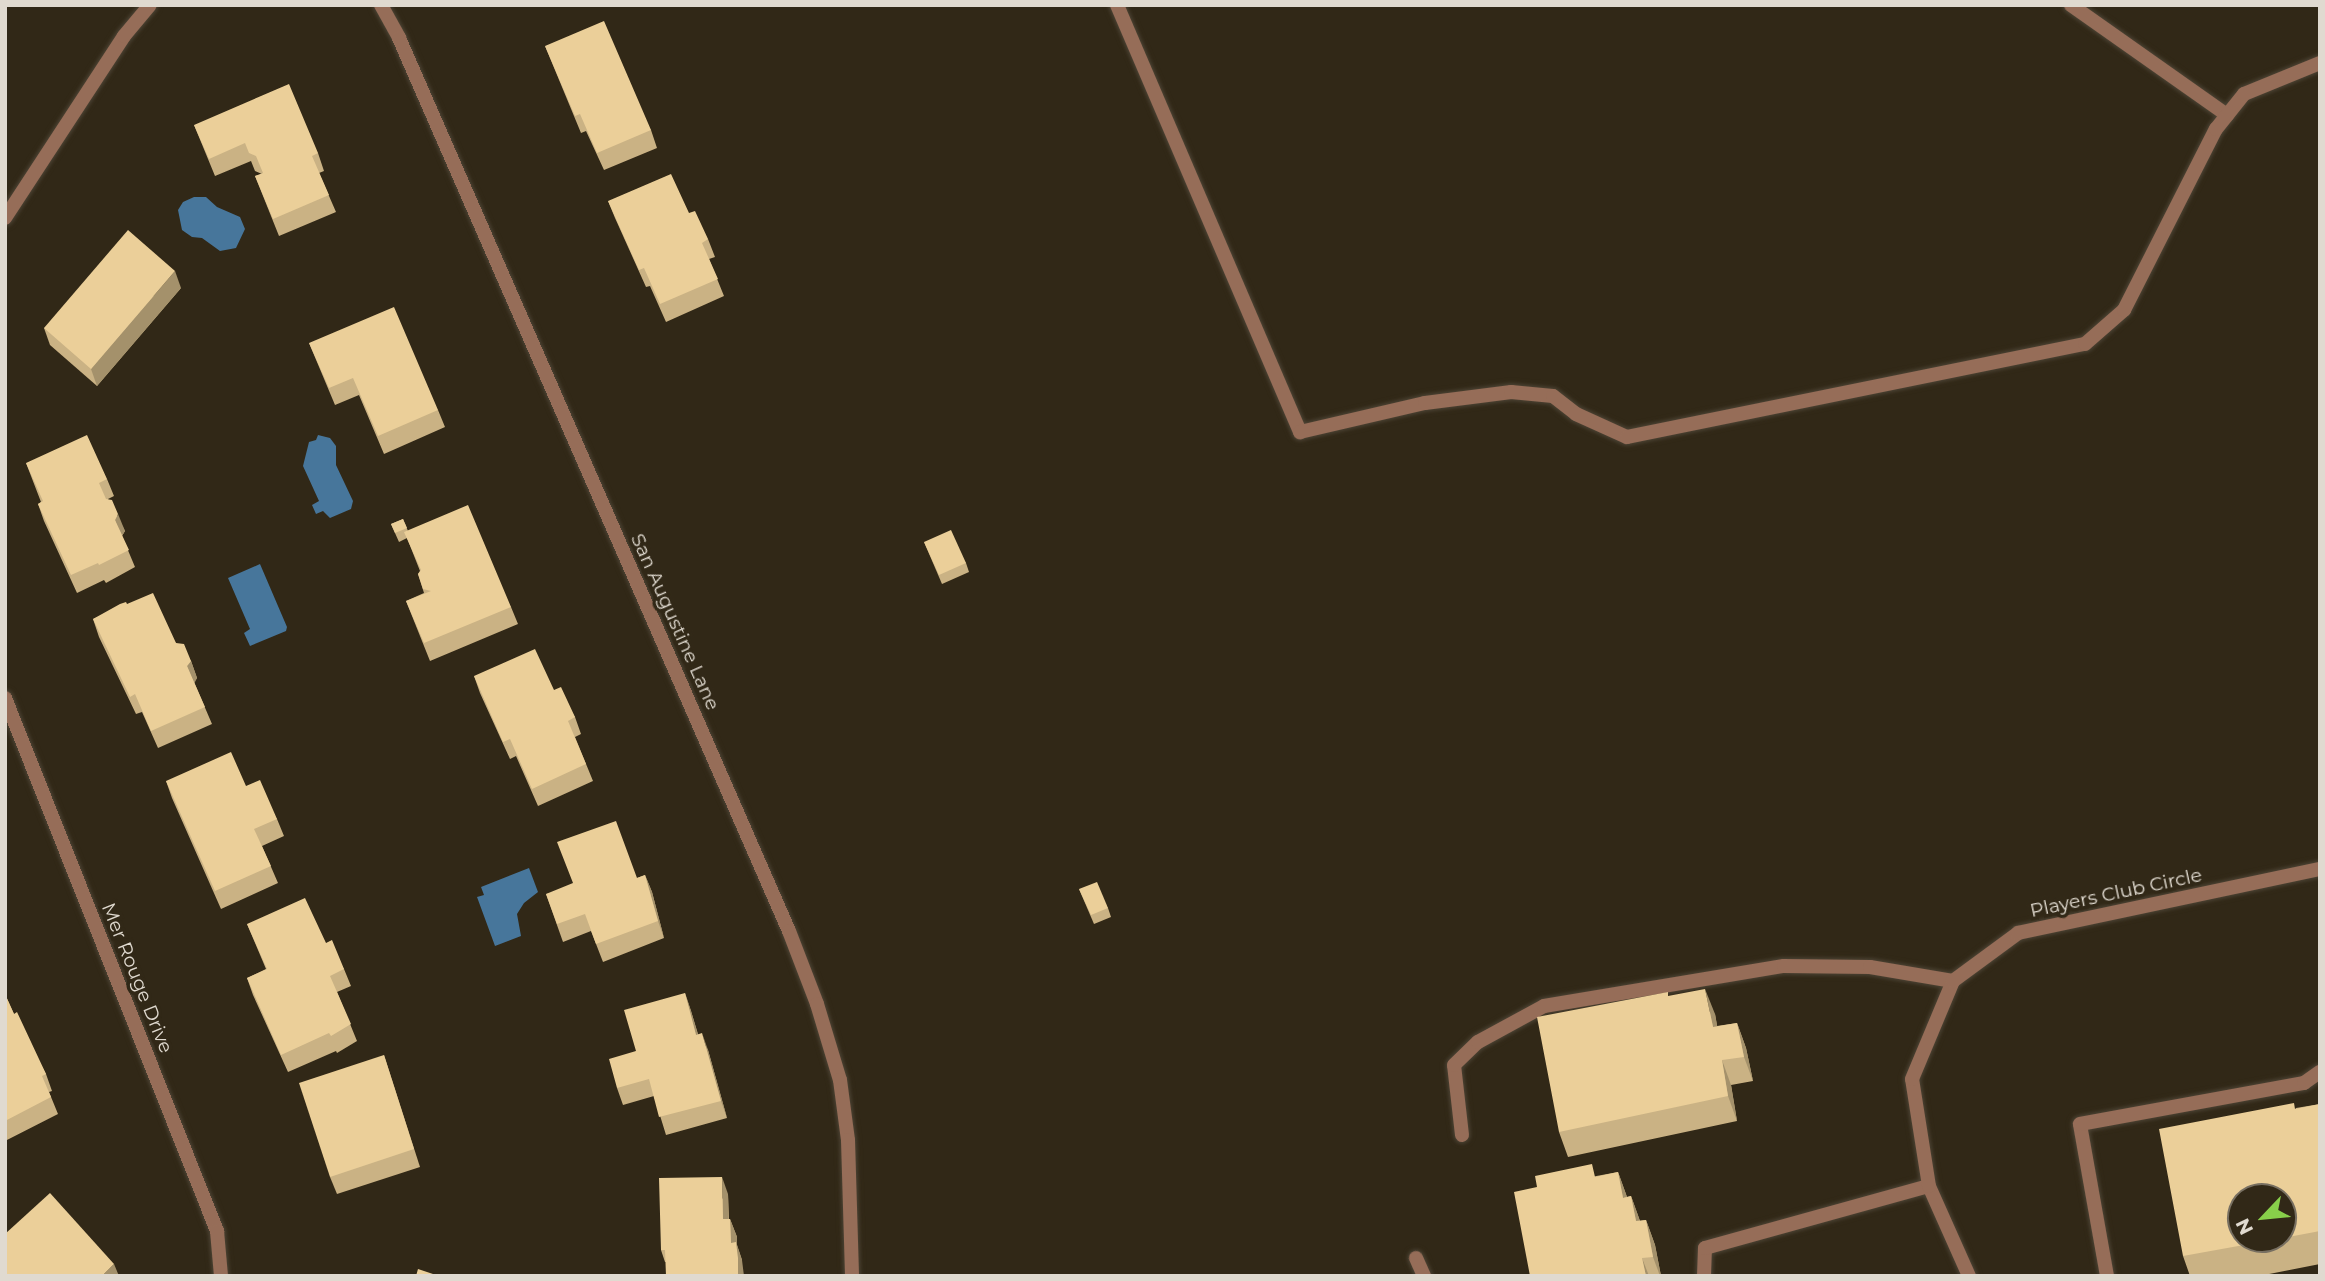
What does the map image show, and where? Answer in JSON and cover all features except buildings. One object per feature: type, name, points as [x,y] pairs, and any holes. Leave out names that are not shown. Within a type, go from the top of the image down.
[{"type":"street","points":[[5,218],[124,36],[150,5]]},
{"type":"street","name":"San Augustine Lane","points":[[381,5],[426,100],[789,931],[817,1004],[840,1080],[848,1140],[852,1276]]},
{"type":"street","points":[[1117,5],[1300,432],[1425,403],[1511,392],[1553,396],[1576,414],[1627,437],[2085,344],[2124,310],[2216,129],[2244,94],[2320,64]]},
{"type":"street","points":[[2071,5],[2227,116]]},
{"type":"street","name":"Mer Rouge Drive","points":[[5,698],[217,1231],[221,1276]]},
{"type":"street","name":"Players Club Circle","points":[[1952,981],[2018,933],[2319,874]]},
{"type":"street","points":[[1462,1135],[1454,1065],[1478,1042],[1544,1006],[1784,966],[1870,967],[1952,981],[1912,1079],[1929,1186],[1969,1276]]},
{"type":"street","points":[[2107,1276],[2080,1124],[2304,1083],[2320,1072]]},
{"type":"street","points":[[1704,1276],[1705,1248],[1929,1186]]},
{"type":"street","points":[[1416,1258],[1424,1276]]},
{"type":"water","points":[[194,197],[206,197],[217,207],[240,217],[245,229],[236,248],[220,251],[202,238],[192,237],[182,230],[178,210],[183,202]]},
{"type":"water","points":[[318,435],[330,438],[336,446],[336,465],[353,501],[351,509],[330,518],[323,511],[316,514],[312,505],[319,501],[303,466],[309,442],[316,440]]},
{"type":"water","points":[[260,564],[287,627],[286,631],[250,646],[244,633],[250,629],[228,578]]},
{"type":"water","points":[[529,868],[538,892],[524,903],[517,914],[521,936],[495,946],[477,897],[484,895],[481,887]]}]
